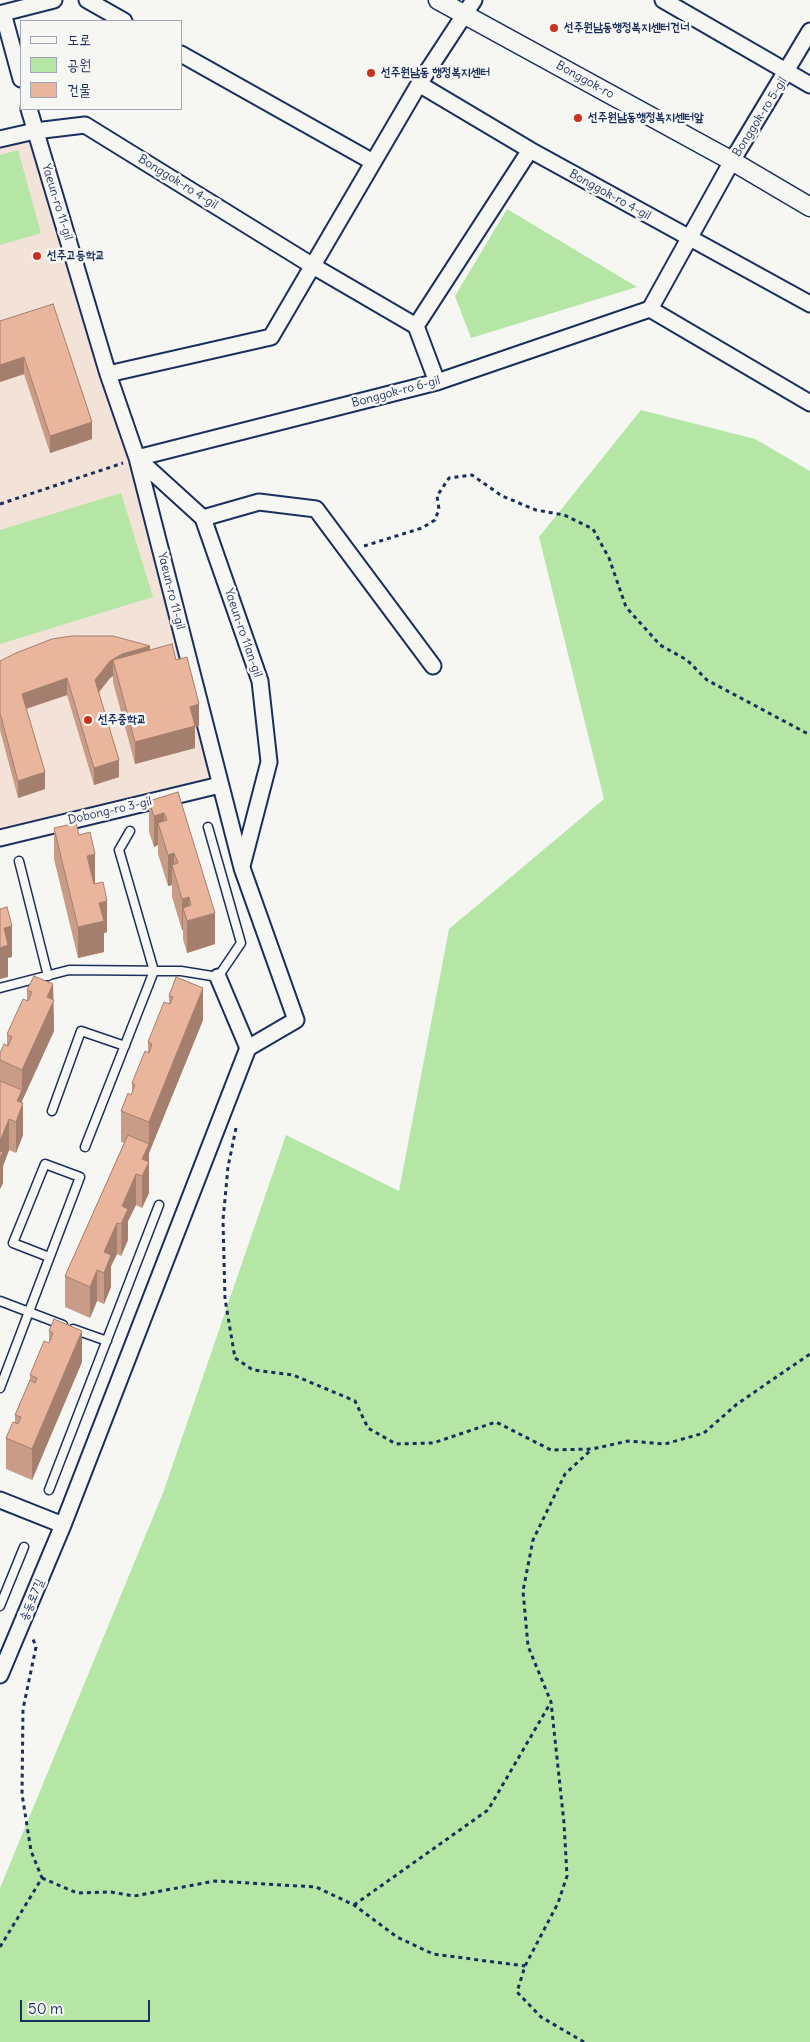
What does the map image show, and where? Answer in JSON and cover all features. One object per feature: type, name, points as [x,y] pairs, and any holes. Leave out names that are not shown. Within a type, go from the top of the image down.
[{"type":"street","points":[[20,76],[2,14],[54,0]]},
{"type":"street","points":[[87,0],[122,20]]},
{"type":"street","name":"Bonggok-ro","points":[[438,0],[470,7],[810,207]]},
{"type":"street","points":[[663,0],[788,72]]},
{"type":"street","points":[[108,374],[271,337],[419,84],[470,7]]},
{"type":"street","name":"Bonggok-ro 5-gil","points":[[732,162],[788,72],[810,31]]},
{"type":"street","points":[[182,55],[372,162]]},
{"type":"street","name":"Bonggok-ro 5-gil","points":[[788,72],[810,85]]},
{"type":"street","name":"Bonggok-ro 4-gil","points":[[419,84],[530,150],[689,240]]},
{"type":"street","name":"Yaeun-ro 11-gil","points":[[29,110],[108,374],[137,458],[242,868],[296,1020],[248,1048]]},
{"type":"street","name":"Bonggok-ro 4-gil","points":[[0,139],[35,131],[85,125],[313,266],[416,326]]},
{"type":"street","points":[[437,382],[416,326],[530,150]]},
{"type":"street","points":[[732,162],[650,310],[810,403]]},
{"type":"street","points":[[689,240],[810,304]]},
{"type":"street","name":"Bonggok-ro 6-gil","points":[[137,458],[437,382],[650,310]]},
{"type":"street","name":"Yaeun-ro 11an-gil","points":[[137,458],[203,518],[260,681],[269,762],[242,868]]},
{"type":"street","points":[[203,518],[259,502],[316,509],[433,666]]},
{"type":"street","name":"Dobong-ro 3-gil","points":[[0,838],[220,785]]},
{"type":"street","points":[[218,977],[248,1048]]},
{"type":"street","name":"송동로7길","points":[[0,1675],[63,1525],[248,1048]]},
{"type":"street","points":[[0,1500],[63,1525]]},
{"type":"lane","points":[[0,988],[69,970],[181,971],[218,977],[241,943],[208,826]]},
{"type":"lane","points":[[85,1147],[154,971],[119,850],[130,831]]},
{"type":"lane","points":[[20,861],[48,976]]},
{"type":"lane","points":[[52,1111],[81,1031],[124,1046]]},
{"type":"lane","points":[[0,1388],[80,1177],[45,1164],[13,1243],[49,1257]]},
{"type":"lane","points":[[49,1490],[159,1205]]},
{"type":"lane","points":[[0,1301],[106,1342]]},
{"type":"lane","points":[[0,1606],[24,1547]]},
{"type":"path","points":[[0,504],[137,458]]},
{"type":"path","points":[[347,551],[429,524],[435,520],[439,509],[437,496],[449,478],[472,475],[502,496],[536,510],[564,515],[593,529],[609,558],[626,606],[660,645],[687,660],[708,680],[810,735]]},
{"type":"path","points":[[237,1122],[228,1166],[223,1220],[225,1300],[235,1358],[253,1370],[293,1375],[355,1401],[368,1428],[396,1444],[433,1443],[496,1422],[551,1450],[592,1449],[628,1441],[665,1444],[704,1433],[744,1399],[810,1354]]},
{"type":"path","points":[[584,2042],[541,2017],[517,1992],[525,1966],[558,1903],[567,1876],[564,1824],[551,1702],[528,1646],[523,1590],[533,1540],[565,1474],[592,1449]]},
{"type":"path","points":[[25,1614],[36,1647],[23,1709],[22,1794],[31,1851],[42,1878],[77,1893],[111,1892],[134,1896],[215,1881],[316,1887],[354,1905],[397,1936],[433,1954],[525,1966]]},
{"type":"path","points":[[354,1905],[488,1810],[551,1702]]},
{"type":"path","points":[[0,1947],[42,1878]]},
{"type":"shaded area","name":"선주중학교","points":[[35,131],[108,374],[220,785],[0,838],[0,139]]},
{"type":"green space","points":[[18,150],[41,233],[0,245],[0,155]]},
{"type":"green space","points":[[507,209],[637,287],[471,338],[455,296]]},
{"type":"green space","points":[[641,410],[755,439],[810,471],[810,2042],[0,2042],[0,1888],[163,1493],[286,1135],[399,1191],[449,929],[604,799],[539,537]]},
{"type":"green space","points":[[121,493],[153,597],[0,644],[0,530]]},
{"type":"building","points":[[53,304],[92,422],[50,436],[24,357],[0,365],[0,321]]},
{"type":"building","name":"선주중학교","points":[[72,636],[113,636],[150,646],[122,654],[110,661],[95,680],[119,760],[94,768],[67,678],[22,694],[45,772],[18,781],[0,713],[0,661],[52,639]]},
{"type":"building","points":[[172,644],[176,660],[187,657],[199,704],[190,707],[195,726],[135,742],[113,660]]},
{"type":"building","points":[[178,792],[215,913],[187,921],[183,908],[191,905],[189,897],[182,899],[172,865],[178,863],[174,853],[168,855],[158,823],[167,820],[164,813],[154,816],[149,801]]},
{"type":"building","points":[[76,823],[79,835],[90,832],[95,854],[87,856],[94,884],[103,882],[107,901],[99,903],[104,921],[78,927],[54,828]]},
{"type":"building","points":[[7,907],[12,926],[4,928],[8,945],[0,948],[0,909]]},
{"type":"building","points":[[34,976],[53,984],[47,997],[54,1000],[22,1070],[0,1060],[0,1053],[4,1044],[8,1046],[12,1037],[7,1034],[23,999],[28,1001],[32,992],[27,990]]},
{"type":"building","points":[[176,977],[203,988],[149,1122],[121,1111],[128,1093],[131,1095],[135,1085],[132,1083],[145,1051],[149,1053],[152,1044],[148,1042],[164,1002],[170,1004],[173,997],[169,996]]},
{"type":"building","points":[[0,1081],[22,1090],[17,1101],[23,1103],[16,1122],[9,1119],[0,1141]]},
{"type":"building","points":[[128,1135],[149,1144],[142,1159],[149,1162],[142,1176],[136,1174],[122,1206],[128,1209],[121,1224],[117,1223],[104,1252],[111,1255],[104,1273],[97,1270],[90,1287],[65,1276]]},
{"type":"building","points":[[54,1319],[82,1331],[32,1449],[6,1438],[13,1422],[18,1424],[21,1417],[15,1415],[30,1380],[35,1383],[37,1378],[30,1375],[44,1341],[49,1343],[53,1333],[49,1331]]},
{"type":"place","name":"선주원남동행정복지센터건너","points":[[554,28]]},
{"type":"place","name":"선주원남동 행정복지센터","points":[[371,73]]},
{"type":"place","name":"선주원남동행정복지센터앞","points":[[578,118]]},
{"type":"place","name":"선주고등학교","points":[[37,256]]},
{"type":"place","name":"선주중학교","points":[[88,720]]}]
